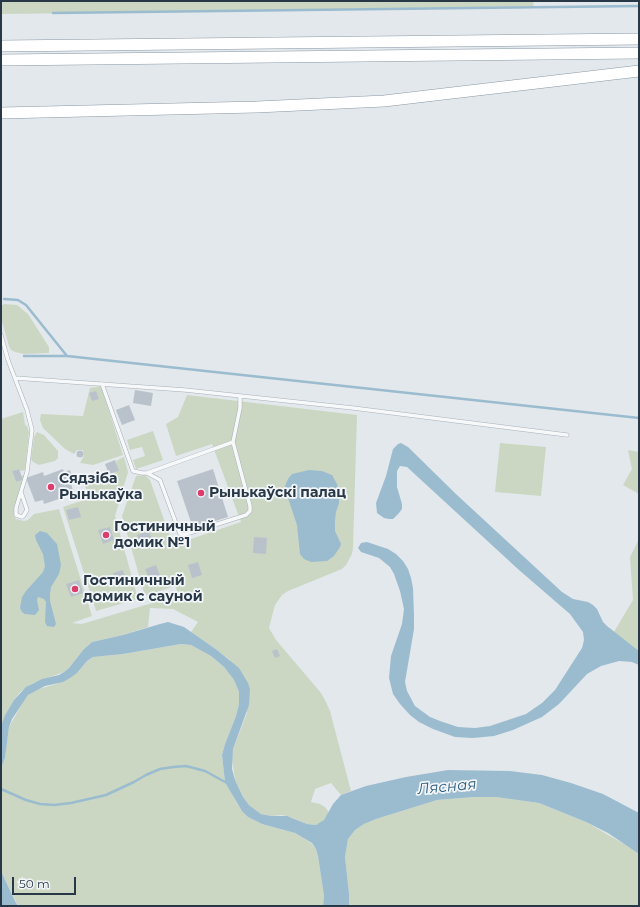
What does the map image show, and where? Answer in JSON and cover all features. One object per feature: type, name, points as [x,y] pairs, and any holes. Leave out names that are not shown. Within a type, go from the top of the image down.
[{"type":"highway","points":[[1,46],[639,39]]},
{"type":"highway","points":[[1,60],[639,53]]},
{"type":"highway","points":[[1,113],[257,107],[384,101],[639,71]]},
{"type":"lane","points":[[1,335],[8,360],[27,410],[32,430],[27,472],[21,492],[15,512],[16,515],[22,517],[27,510],[21,492]]},
{"type":"lane","points":[[15,378],[186,390],[361,409],[567,435]]},
{"type":"lane","points":[[102,384],[133,471],[147,473],[233,442]]},
{"type":"lane","points":[[147,473],[160,480],[180,534],[183,535],[246,515],[250,511],[250,506],[233,442],[240,408],[240,396]]},
{"type":"green space","points":[[1,1],[533,1],[534,8],[1,14]]},
{"type":"green space","points":[[4,304],[17,305],[28,314],[49,347],[49,353],[24,354],[11,350],[1,318],[1,306]]},
{"type":"green space","points":[[101,386],[123,455],[93,465],[80,463],[84,456],[83,450],[77,450],[74,454],[65,449],[43,428],[40,420],[41,414],[83,416],[90,388]]},
{"type":"green space","points":[[187,395],[357,415],[352,554],[342,569],[288,591],[282,595],[275,605],[269,628],[276,640],[321,693],[326,702],[330,711],[351,791],[341,795],[331,783],[315,789],[311,802],[320,804],[328,811],[328,815],[320,824],[307,824],[282,815],[271,816],[261,814],[249,805],[243,797],[235,780],[232,758],[233,749],[247,713],[230,660],[191,632],[198,622],[173,609],[150,608],[148,627],[123,635],[92,642],[64,672],[33,683],[20,692],[5,715],[1,728],[1,419],[23,412],[25,425],[27,426],[29,432],[25,470],[20,471],[19,469],[12,471],[16,482],[23,480],[21,476],[25,475],[14,509],[14,516],[16,519],[24,521],[28,520],[34,514],[59,509],[92,616],[72,623],[82,624],[179,595],[175,586],[145,596],[122,516],[136,476],[145,475],[150,480],[173,545],[241,522],[212,444],[176,456],[166,424],[178,417]]},
{"type":"green space","points":[[153,431],[163,460],[136,469],[133,460],[145,456],[142,447],[130,450],[127,440]]},
{"type":"green space","points":[[37,432],[44,435],[58,451],[58,458],[55,461],[39,465],[31,459],[34,437]]},
{"type":"green space","points":[[500,443],[546,447],[541,496],[495,492]]},
{"type":"green space","points":[[628,450],[639,452],[639,494],[623,485],[632,469]]},
{"type":"green space","points":[[124,457],[128,472],[115,516],[138,599],[96,611],[63,507],[90,498],[83,481],[94,476],[101,478],[118,471],[116,461]]},
{"type":"green space","points":[[639,539],[639,651],[614,632],[633,600],[630,557]]},
{"type":"green space","points":[[181,644],[191,645],[211,656],[224,667],[234,680],[239,692],[239,704],[222,755],[225,782],[238,805],[248,817],[262,824],[295,833],[311,843],[316,849],[324,896],[323,906],[18,906],[1,871],[1,768],[5,758],[9,727],[23,702],[28,695],[36,690],[56,684],[77,673],[87,661],[93,657],[123,654]]},
{"type":"green space","points":[[496,797],[539,803],[586,822],[629,847],[639,854],[639,906],[349,906],[345,857],[348,839],[355,830],[376,819],[437,800]]},
{"type":"water","points":[[401,443],[408,447],[457,495],[562,592],[573,599],[588,602],[593,605],[607,626],[639,651],[639,665],[632,662],[619,661],[601,666],[587,674],[559,704],[542,717],[513,730],[494,736],[473,738],[455,737],[433,729],[419,722],[410,715],[393,694],[389,678],[391,656],[402,624],[404,609],[400,591],[390,567],[379,558],[361,552],[358,548],[361,543],[367,542],[388,549],[403,561],[408,569],[413,588],[414,629],[405,682],[407,691],[415,706],[430,717],[458,727],[475,728],[490,726],[526,714],[542,703],[555,690],[582,648],[584,640],[583,632],[570,614],[519,570],[407,467],[400,466],[397,471],[397,487],[402,509],[393,519],[384,518],[377,513],[376,503],[386,476],[393,449]]},
{"type":"water","points":[[309,470],[322,471],[332,475],[337,484],[339,493],[335,531],[341,544],[334,556],[327,561],[311,562],[304,559],[300,554],[297,525],[286,492],[285,486],[292,474]]},
{"type":"water","points":[[40,531],[47,533],[57,544],[61,565],[59,574],[51,587],[50,594],[50,601],[56,624],[54,627],[47,626],[45,622],[46,602],[44,599],[38,597],[37,600],[39,610],[35,615],[25,614],[20,608],[22,597],[43,572],[45,566],[43,554],[35,535]]},
{"type":"water","name":"Лясная","points":[[168,622],[184,627],[217,650],[239,668],[248,683],[250,689],[249,705],[233,749],[232,769],[235,780],[243,797],[249,805],[261,814],[271,816],[287,816],[307,824],[316,825],[324,820],[333,804],[341,795],[366,786],[448,770],[510,771],[542,775],[571,783],[603,794],[639,813],[639,854],[608,833],[586,822],[539,803],[496,797],[437,800],[376,819],[355,830],[348,839],[345,857],[349,906],[323,906],[324,896],[318,856],[312,843],[295,833],[262,824],[248,817],[242,811],[225,782],[222,755],[236,716],[239,704],[239,692],[234,680],[224,667],[211,656],[191,645],[181,644],[123,654],[93,657],[70,678],[63,682],[45,686],[28,695],[12,719],[9,727],[5,758],[1,768],[2,723],[14,700],[26,687],[42,679],[59,675],[64,672],[92,642]]},
{"type":"water","points":[[1,871],[15,901],[18,906],[1,906]]},
{"type":"building","points":[[135,390],[153,393],[151,406],[133,403]]},
{"type":"building","points":[[96,391],[99,399],[92,401],[89,393]]},
{"type":"building","points":[[129,405],[135,420],[122,425],[116,410]]},
{"type":"building","points":[[80,451],[83,454],[80,457],[77,454]]},
{"type":"building","points":[[115,460],[119,471],[109,474],[105,464]]},
{"type":"building","points":[[19,469],[23,480],[16,482],[12,471]]},
{"type":"building","name":"Сядзіба Рынькаўка","points":[[63,469],[64,472],[70,470],[73,479],[70,480],[74,494],[44,504],[43,500],[35,502],[26,478],[43,472],[44,476]]},
{"type":"building","name":"Рынькаўскi палац","points":[[213,469],[228,517],[193,528],[177,481]]},
{"type":"building","points":[[78,507],[81,517],[69,520],[66,510]]},
{"type":"building","name":"Гостиничный домик №1","points":[[110,527],[114,540],[103,544],[98,530]]},
{"type":"building","points":[[149,531],[153,542],[141,546],[137,535]]},
{"type":"building","points":[[254,537],[267,538],[266,554],[253,553]]},
{"type":"building","points":[[198,562],[202,575],[192,578],[188,565]]},
{"type":"building","points":[[156,565],[161,578],[150,581],[145,569]]},
{"type":"building","points":[[123,570],[126,581],[117,584],[113,573]]},
{"type":"building","name":"Гостиничный домик с сауной","points":[[79,580],[83,593],[71,597],[66,584]]},
{"type":"building","points":[[277,649],[280,656],[275,658],[272,651]]},
{"type":"waterway","points":[[53,13],[639,6]]},
{"type":"waterway","points":[[4,299],[18,300],[26,305],[67,356]]},
{"type":"waterway","points":[[24,356],[67,356],[639,418]]},
{"type":"waterway","points":[[1,789],[26,800],[40,804],[54,805],[71,803],[106,795],[160,769],[186,766],[205,771],[227,783]]},
{"type":"place","name":"Сядзіба Рынькаўка","points":[[51,487]]},
{"type":"place","name":"Рынькаўскi палац","points":[[201,493]]},
{"type":"place","name":"Гостиничный домик №1","points":[[106,535]]},
{"type":"place","name":"Гостиничный домик с сауной","points":[[75,589]]}]
